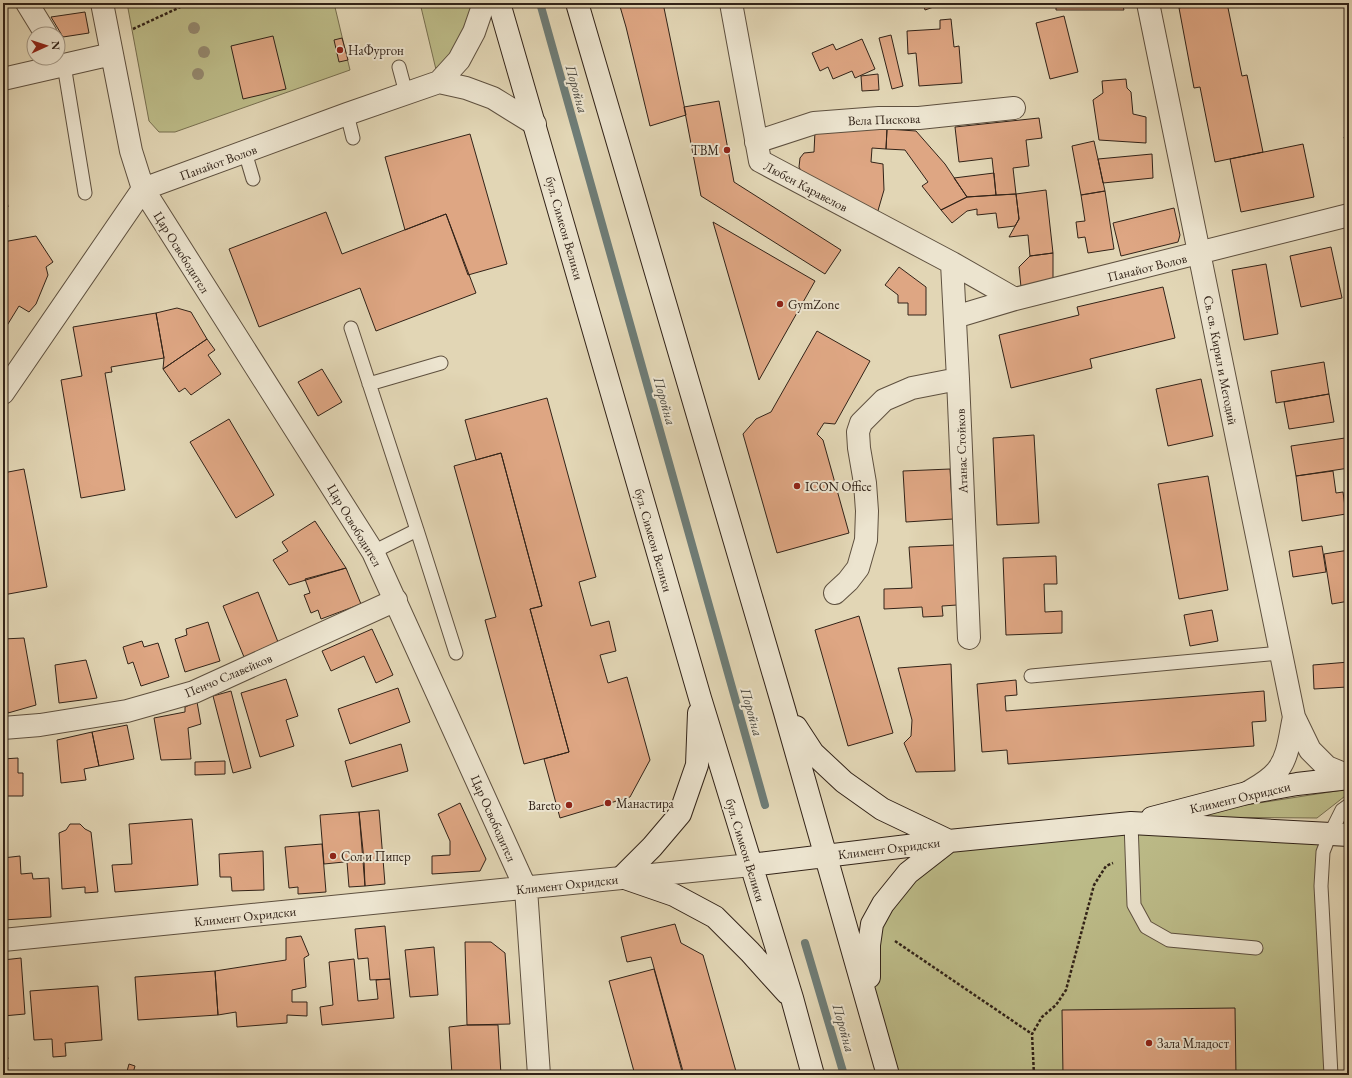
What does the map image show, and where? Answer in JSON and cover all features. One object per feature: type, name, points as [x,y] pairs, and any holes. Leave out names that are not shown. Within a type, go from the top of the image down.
[{"type":"street","points":[[27,3],[41,26]]},
{"type":"street","name":"Цар Освободител","points":[[102,3],[131,151],[142,189],[373,552],[526,889],[539,1075]]},
{"type":"street","name":"Панайот Волов","points":[[142,189],[439,82],[459,60],[474,32],[484,3]]},
{"type":"street","name":"бул. Симеон Велики","points":[[499,3],[700,698],[792,998],[813,1075]]},
{"type":"street","points":[[577,3],[827,856],[888,1075]]},
{"type":"street","name":"Любен Каравелов","points":[[731,3],[760,161],[952,263]]},
{"type":"street","name":"Св. св. Кирил и Методий","points":[[1148,3],[1294,717]]},
{"type":"street","points":[[66,59],[112,54]]},
{"type":"street","points":[[3,79],[43,66]]},
{"type":"street","points":[[439,82],[466,88],[493,98],[535,124]]},
{"type":"street","name":"Вела Пискова","points":[[756,142],[814,123],[879,118],[919,118],[1014,108]]},
{"type":"street","points":[[3,393],[142,189]]},
{"type":"street","name":"Панайот Волов","points":[[955,316],[1016,299],[1200,254],[1349,215]]},
{"type":"street","points":[[952,263],[1016,299]]},
{"type":"street","name":"Атанас Стойков","points":[[952,263],[969,638]]},
{"type":"street","points":[[835,593],[848,581],[858,568],[866,540],[867,511],[865,483],[858,448],[858,432],[861,423],[884,400],[912,388],[958,379]]},
{"type":"street","name":"Пенчо Славейков","points":[[3,728],[40,725],[127,711],[194,692],[396,600]]},
{"type":"street","points":[[700,698],[697,765],[680,814],[652,847],[622,877],[674,895],[715,917],[750,952],[792,998]]},
{"type":"street","points":[[784,709],[813,752],[844,782],[882,809],[949,841],[908,873],[883,904],[872,924],[869,945],[870,1006]]},
{"type":"street","points":[[1294,717],[1310,750],[1327,767],[1349,777]]},
{"type":"street","points":[[1247,793],[1267,781],[1278,770],[1285,755],[1294,717]]},
{"type":"street","name":"Климент Охридски","points":[[1131,823],[1247,793],[1349,777]]},
{"type":"street","name":"Климент Охридски","points":[[3,940],[526,889],[622,877],[751,866],[949,841],[1131,823],[1339,834]]},
{"type":"lane","points":[[62,66],[85,193]]},
{"type":"lane","points":[[399,67],[406,93]]},
{"type":"lane","points":[[347,114],[353,138]]},
{"type":"lane","points":[[245,152],[253,179]]},
{"type":"lane","points":[[350,328],[456,653]]},
{"type":"lane","points":[[368,384],[441,363]]},
{"type":"lane","points":[[373,552],[417,530]]},
{"type":"lane","points":[[1031,676],[1280,653]]},
{"type":"lane","points":[[1331,1075],[1322,886],[1323,852],[1339,834],[1342,810],[1349,805]]},
{"type":"lane","points":[[1131,823],[1134,905],[1146,927],[1169,940],[1256,948]]},
{"type":"path","points":[[132,30],[189,3]]},
{"type":"path","points":[[1034,1075],[1032,1034],[1042,1017],[1056,1005],[1066,990],[1094,885],[1106,866],[1132,855]]},
{"type":"path","points":[[872,924],[925,962],[1032,1034]]},
{"type":"shaded area","points":[[127,3],[334,3],[350,70],[175,132],[159,132],[149,121]]},
{"type":"shaded area","points":[[420,3],[484,3],[439,82]]},
{"type":"shaded area","points":[[1349,789],[1349,793],[1317,818],[1189,817],[1214,810]]},
{"type":"shaded area","points":[[1131,823],[1330,834],[1323,852],[1331,1075],[888,1075],[870,1007],[883,904],[949,841]]},
{"type":"building","points":[[619,3],[663,3],[686,115],[650,126]]},
{"type":"building","points":[[923,3],[945,3],[925,10]]},
{"type":"building","points":[[1056,3],[1122,3],[1124,10],[1056,10]]},
{"type":"building","points":[[1202,3],[1227,3],[1242,76],[1247,75],[1263,152],[1215,162],[1200,87],[1194,88],[1179,8]]},
{"type":"building","points":[[85,12],[89,33],[66,37],[66,26],[56,26],[51,17]]},
{"type":"building","points":[[1064,16],[1078,72],[1050,79],[1036,23]]},
{"type":"building","points":[[951,19],[954,47],[959,46],[962,83],[919,86],[916,53],[908,54],[907,31],[940,29],[940,20]]},
{"type":"building","points":[[891,35],[903,86],[892,89],[879,38]]},
{"type":"building","points":[[273,36],[286,89],[243,99],[231,46]]},
{"type":"building","points":[[342,38],[348,60],[339,62],[334,40]]},
{"type":"building","points":[[862,39],[875,69],[855,78],[852,71],[833,79],[828,67],[820,71],[812,53],[833,44],[836,50]]},
{"type":"building","points":[[878,74],[879,90],[862,91],[861,76]]},
{"type":"building","points":[[1126,79],[1127,88],[1131,92],[1133,114],[1146,117],[1146,143],[1099,140],[1093,100],[1103,93],[1102,81]]},
{"type":"building","points":[[719,101],[734,182],[841,250],[825,274],[701,196],[684,107]]},
{"type":"building","points":[[1039,118],[1042,138],[1026,140],[1029,166],[1013,168],[1016,194],[996,195],[992,158],[959,162],[955,127]]},
{"type":"building","points":[[848,127],[887,129],[886,149],[872,148],[871,162],[883,164],[884,190],[877,214],[802,173],[799,167],[800,158],[804,153],[814,152],[815,131]]},
{"type":"building","points":[[887,129],[916,131],[945,164],[967,197],[941,210],[922,186],[928,182],[905,150],[886,149]]},
{"type":"building","points":[[470,134],[507,264],[468,275],[446,214],[405,230],[385,157]]},
{"type":"building","points":[[1349,136],[1349,155],[1344,137]]},
{"type":"building","points":[[1094,141],[1105,191],[1081,195],[1072,146]]},
{"type":"building","points":[[1303,144],[1314,197],[1241,212],[1230,159]]},
{"type":"building","points":[[1152,154],[1153,178],[1103,183],[1098,159]]},
{"type":"building","points":[[994,173],[996,195],[967,197],[954,178]]},
{"type":"building","points":[[3,178],[8,207],[3,208]]},
{"type":"building","points":[[1046,190],[1053,253],[1030,256],[1028,235],[1009,237],[1019,219],[1016,194]]},
{"type":"building","points":[[1105,191],[1114,249],[1088,253],[1085,237],[1078,238],[1076,222],[1085,221],[1081,195]]},
{"type":"building","points":[[1016,194],[1019,219],[1015,226],[998,228],[996,213],[977,215],[977,209],[967,211],[952,223],[941,210],[967,197]]},
{"type":"building","points":[[1174,208],[1180,235],[1178,242],[1121,256],[1113,223]]},
{"type":"building","points":[[326,212],[342,254],[446,214],[476,293],[376,331],[360,288],[259,327],[229,249]]},
{"type":"building","points":[[713,222],[815,281],[759,380]]},
{"type":"building","points":[[36,236],[53,262],[46,267],[48,275],[36,304],[29,312],[19,306],[3,332],[3,242]]},
{"type":"building","points":[[1331,247],[1342,298],[1301,307],[1290,256]]},
{"type":"building","points":[[1053,253],[1053,280],[1021,287],[1019,267],[1030,256]]},
{"type":"building","points":[[1266,264],[1278,334],[1244,340],[1232,270]]},
{"type":"building","points":[[899,267],[926,287],[926,315],[908,315],[908,303],[898,303],[898,295],[885,285]]},
{"type":"building","points":[[1163,287],[1175,338],[1090,359],[1092,368],[1011,388],[999,335],[1079,315],[1077,307]]},
{"type":"building","points":[[177,308],[191,312],[207,339],[163,369],[164,358],[156,313]]},
{"type":"building","points":[[156,313],[164,358],[111,367],[112,372],[105,373],[125,490],[81,498],[61,380],[82,376],[73,327]]},
{"type":"building","name":"ICON Office","points":[[817,331],[870,361],[835,424],[824,423],[817,434],[823,440],[849,533],[777,553],[743,434],[756,419],[771,412]]},
{"type":"building","points":[[207,339],[215,350],[208,355],[221,374],[191,395],[185,388],[179,392],[163,369]]},
{"type":"building","points":[[1324,362],[1329,394],[1276,403],[1271,371]]},
{"type":"building","points":[[322,369],[342,402],[318,416],[298,382]]},
{"type":"building","points":[[1201,379],[1213,436],[1168,446],[1156,389]]},
{"type":"building","points":[[1329,394],[1334,422],[1289,429],[1284,402]]},
{"type":"building","points":[[547,398],[596,577],[579,582],[591,626],[609,621],[616,651],[600,655],[608,683],[627,677],[650,760],[630,797],[560,818],[544,759],[569,752],[530,609],[542,606],[501,453],[476,460],[465,420]]},
{"type":"building","points":[[229,419],[274,495],[236,518],[190,442]]},
{"type":"building","points":[[1034,435],[1039,523],[997,525],[993,438]]},
{"type":"building","points":[[1345,438],[1349,468],[1296,476],[1291,446]]},
{"type":"building","points":[[501,453],[542,606],[530,609],[569,752],[524,764],[485,620],[496,617],[454,466]]},
{"type":"building","points":[[24,469],[47,587],[3,595],[3,473]]},
{"type":"building","points":[[950,469],[953,519],[906,522],[903,471]]},
{"type":"building","points":[[1333,471],[1336,493],[1343,492],[1346,514],[1302,521],[1296,476]]},
{"type":"building","points":[[1208,476],[1228,590],[1179,599],[1158,484]]},
{"type":"building","points":[[315,521],[346,568],[289,585],[273,560],[288,551],[282,542]]},
{"type":"building","points":[[955,545],[957,605],[942,606],[943,616],[923,617],[922,607],[884,609],[884,589],[912,588],[909,547]]},
{"type":"building","points":[[1322,546],[1326,572],[1293,577],[1289,551]]},
{"type":"building","points":[[1349,550],[1349,601],[1332,604],[1324,554]]},
{"type":"building","points":[[1056,556],[1057,584],[1044,584],[1045,612],[1062,611],[1062,633],[1006,635],[1003,558]]},
{"type":"building","points":[[346,568],[361,604],[321,619],[318,610],[311,613],[304,595],[310,593],[305,579]]},
{"type":"building","points":[[258,592],[278,642],[244,657],[223,606]]},
{"type":"building","points":[[1212,610],[1218,641],[1190,646],[1184,615]]},
{"type":"building","points":[[859,616],[893,733],[848,746],[815,630]]},
{"type":"building","points":[[208,622],[220,661],[185,672],[175,639],[187,635],[186,629]]},
{"type":"building","points":[[372,629],[393,675],[376,683],[364,656],[331,671],[322,651]]},
{"type":"building","points":[[24,638],[36,705],[8,713],[5,697],[3,698],[3,639]]},
{"type":"building","points":[[142,641],[144,647],[158,643],[169,677],[141,686],[133,662],[128,664],[123,647]]},
{"type":"building","points":[[86,660],[97,698],[59,703],[55,665]]},
{"type":"building","points":[[1349,662],[1349,718],[1347,687],[1314,689],[1313,665]]},
{"type":"building","points":[[951,664],[955,771],[916,772],[904,743],[911,736],[912,720],[898,668]]},
{"type":"building","points":[[286,679],[298,716],[286,720],[294,746],[260,757],[241,693]]},
{"type":"building","points":[[1016,680],[1017,695],[1005,696],[1006,711],[1264,691],[1266,721],[1252,722],[1254,746],[1008,764],[1007,750],[982,752],[977,684]]},
{"type":"building","points":[[398,688],[410,722],[350,744],[338,709]]},
{"type":"building","points":[[231,691],[251,768],[233,773],[213,696]]},
{"type":"building","points":[[197,702],[201,724],[188,728],[191,759],[161,760],[154,718],[185,712],[185,707]]},
{"type":"building","points":[[127,725],[134,759],[99,766],[92,732]]},
{"type":"building","points":[[92,732],[99,766],[84,769],[86,780],[61,783],[57,740]]},
{"type":"building","points":[[401,744],[408,771],[352,787],[345,761]]},
{"type":"building","points":[[18,758],[18,773],[23,773],[23,796],[3,796],[3,759]]},
{"type":"building","points":[[225,761],[225,774],[195,775],[195,762]]},
{"type":"building","points":[[460,803],[486,859],[480,871],[432,874],[432,856],[450,855],[450,841],[438,814]]},
{"type":"building","points":[[379,810],[385,884],[365,886],[359,812]]},
{"type":"building","points":[[359,812],[364,860],[324,864],[320,815]]},
{"type":"building","points":[[192,819],[198,885],[115,892],[112,865],[132,864],[129,824]]},
{"type":"building","points":[[70,824],[80,824],[91,832],[98,892],[85,893],[85,887],[62,889],[59,833],[66,830]]},
{"type":"building","points":[[322,844],[326,892],[298,894],[298,887],[289,888],[285,847]]},
{"type":"building","points":[[263,851],[264,890],[232,891],[231,877],[220,877],[219,854]]},
{"type":"building","points":[[20,856],[21,874],[32,873],[33,879],[49,878],[51,917],[3,920],[3,858]]},
{"type":"building","points":[[364,860],[365,886],[349,887],[347,862]]},
{"type":"building","points":[[675,924],[681,943],[703,955],[737,1075],[684,1075],[651,957],[627,962],[621,937]]},
{"type":"building","points":[[385,926],[390,979],[370,980],[368,958],[358,959],[355,929]]},
{"type":"building","points":[[301,936],[309,955],[304,958],[306,987],[292,990],[292,1002],[307,1002],[307,1016],[287,1015],[287,1023],[237,1027],[236,1012],[218,1015],[215,971],[286,960],[286,938]]},
{"type":"building","points":[[465,942],[491,942],[505,953],[510,1024],[467,1025]]},
{"type":"building","points":[[434,947],[438,995],[410,997],[405,950]]},
{"type":"building","points":[[21,958],[25,1014],[3,1016],[3,960]]},
{"type":"building","points":[[354,959],[358,1001],[378,999],[376,980],[390,979],[394,1018],[322,1025],[320,1007],[333,1005],[329,962]]},
{"type":"building","points":[[654,969],[683,1075],[635,1075],[609,981]]},
{"type":"building","points":[[215,971],[218,1015],[138,1020],[135,977]]},
{"type":"building","points":[[98,986],[102,1040],[65,1043],[66,1056],[53,1057],[52,1039],[34,1040],[30,991]]},
{"type":"building","name":"Зала Младост","points":[[1235,1008],[1236,1075],[1063,1075],[1062,1010]]},
{"type":"building","points":[[467,1025],[498,1025],[501,1075],[452,1075],[449,1027]]},
{"type":"building","points":[[3,1035],[8,1059],[3,1060]]},
{"type":"building","points":[[129,1064],[135,1066],[133,1073],[140,1075],[126,1075]]},
{"type":"waterway","name":"Поройна","points":[[540,3],[765,805]]},
{"type":"waterway","name":"Поройна","points":[[805,943],[844,1075]]},
{"type":"place","name":"НаФургон","points":[[340,50]]},
{"type":"place","name":"ТВМ","points":[[727,150]]},
{"type":"place","name":"GymZone","points":[[780,304]]},
{"type":"place","name":"ICON Office","points":[[797,486]]},
{"type":"place","name":"Манастира","points":[[608,803]]},
{"type":"place","name":"Bareto","points":[[569,805]]},
{"type":"place","name":"Сол и Пипер","points":[[333,856]]},
{"type":"place","name":"Зала Младост","points":[[1149,1043]]}]
